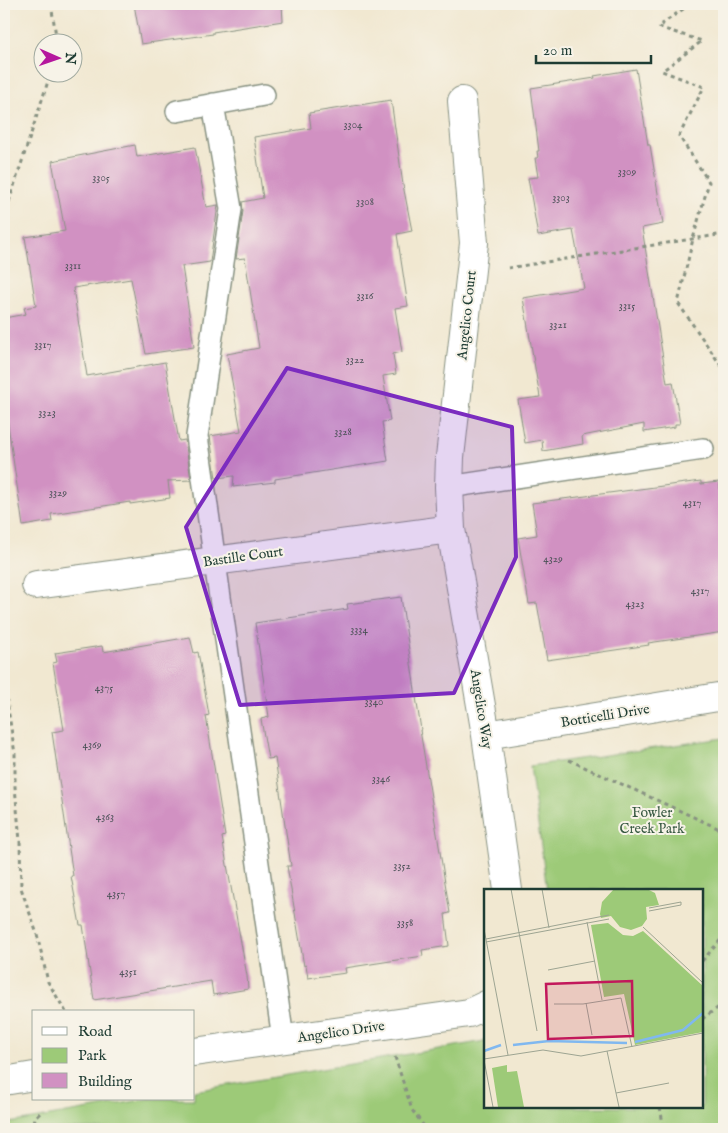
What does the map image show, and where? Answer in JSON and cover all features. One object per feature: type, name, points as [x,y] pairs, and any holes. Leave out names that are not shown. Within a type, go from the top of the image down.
[{"type":"street","name":"Angelico Court","points":[[451,529],[450,457],[474,243],[462,101]]},
{"type":"street","name":"Bastille Court","points":[[36,585],[451,529]]},
{"type":"street","name":"Angelico Way","points":[[451,529],[486,734],[508,889]]},
{"type":"street","name":"Botticelli Drive","points":[[486,734],[724,696]]},
{"type":"street","name":"Angelico Drive","points":[[195,1052],[469,1013],[484,1006]]},
{"type":"street","points":[[4,1081],[32,1076]]},
{"type":"lane","points":[[178,111],[264,95]]},
{"type":"lane","points":[[213,104],[231,209],[198,436],[283,1039]]},
{"type":"lane","points":[[449,487],[703,449]]},
{"type":"path","points":[[51,4],[55,32]]},
{"type":"path","points":[[690,4],[658,27],[702,41],[662,71],[704,87],[680,136],[709,182],[692,239],[678,303],[724,370]]},
{"type":"path","points":[[4,217],[48,82]]},
{"type":"path","points":[[508,268],[724,234]]},
{"type":"path","points":[[4,682],[15,754],[21,888],[37,934],[48,982],[65,1010]]},
{"type":"path","points":[[569,760],[724,831]]},
{"type":"path","points":[[703,960],[724,936]]},
{"type":"path","points":[[703,1018],[719,1007],[724,1007]]},
{"type":"path","points":[[389,1024],[396,1060],[412,1110],[426,1129]]},
{"type":"path","points":[[660,1108],[664,1129]]},
{"type":"path","points":[[40,1129],[34,1119],[43,1109]]},
{"type":"highlighted area","points":[[287,368],[512,427],[516,557],[454,693],[240,705],[186,527]]},
{"type":"green space","name":"Fowler Creek Park","points":[[724,738],[724,1129],[4,1129],[4,1124],[141,1100],[195,1100],[195,1091],[484,1041],[484,1108],[703,1108],[703,889],[547,889],[530,766]]},
{"type":"building","points":[[134,4],[282,4],[283,21],[213,32],[213,34],[141,44]]},
{"type":"building","points":[[636,69],[663,224],[642,228],[667,383],[673,382],[680,424],[675,424],[675,427],[644,432],[644,424],[582,436],[583,444],[543,451],[542,440],[525,443],[518,400],[540,397],[523,298],[584,288],[573,230],[538,236],[528,178],[538,177],[535,158],[538,158],[537,151],[539,151],[531,88],[595,78],[594,76]]},
{"type":"building","points":[[391,100],[403,185],[412,231],[397,234],[408,306],[395,308],[402,352],[393,354],[396,374],[383,376],[390,421],[382,422],[388,461],[275,479],[275,482],[233,487],[234,476],[216,478],[210,436],[241,431],[227,354],[259,348],[245,258],[236,259],[243,211],[242,202],[263,198],[254,137],[311,128],[309,113]]},
{"type":"building","points":[[135,145],[137,157],[195,147],[206,207],[218,205],[210,262],[182,266],[194,347],[146,354],[131,279],[73,288],[87,376],[165,362],[179,441],[185,440],[191,480],[168,481],[170,498],[51,514],[52,521],[23,526],[7,418],[4,418],[4,318],[26,314],[24,308],[36,306],[25,237],[65,231],[52,161]]},
{"type":"building","points":[[701,481],[701,484],[719,482],[724,518],[724,632],[547,660],[537,603],[529,604],[518,538],[537,535],[532,503]]},
{"type":"building","points":[[401,597],[420,730],[450,913],[445,914],[449,946],[422,950],[423,956],[345,968],[346,973],[308,978],[306,965],[304,966],[287,866],[291,866],[275,758],[268,759],[261,719],[269,717],[255,623],[348,609],[347,604]]},
{"type":"building","points":[[190,637],[194,653],[198,652],[209,715],[206,716],[225,836],[222,837],[248,989],[213,995],[211,981],[94,1000],[83,925],[80,925],[71,876],[73,876],[52,732],[64,730],[53,663],[57,662],[55,653],[102,646],[103,652]]}]
